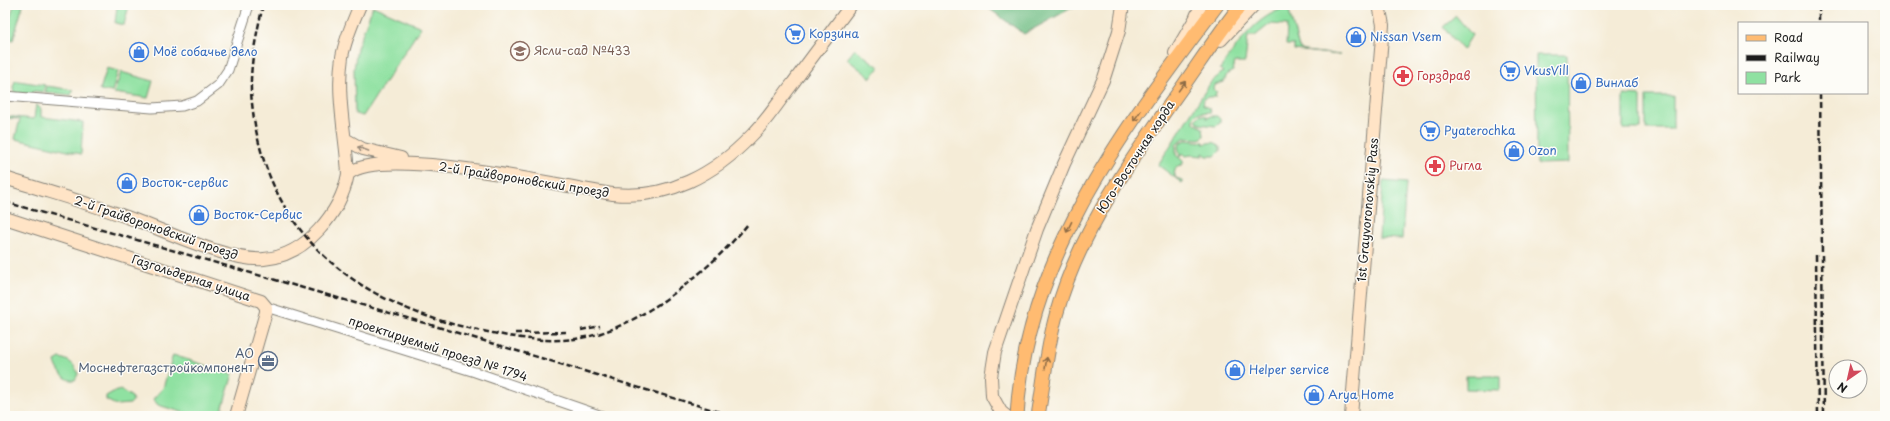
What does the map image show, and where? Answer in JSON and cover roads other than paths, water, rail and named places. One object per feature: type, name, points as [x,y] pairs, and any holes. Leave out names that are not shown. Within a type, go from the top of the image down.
[{"type":"main road","points":[[348,174],[341,86],[342,62],[347,39],[360,5]]},
{"type":"main road","name":"2-й Грайвороновский проезд","points":[[5,178],[133,219],[222,251],[247,258],[261,259],[280,256],[308,240],[321,229],[341,198],[348,174],[356,168],[382,164],[428,165],[506,175],[631,196],[659,192],[680,186],[721,163],[752,136],[851,5]]},
{"type":"main road","points":[[1006,416],[1001,412],[992,396],[990,377],[995,352],[1037,229],[1064,164],[1104,78],[1119,31],[1123,5]]},
{"type":"main road","points":[[1151,95],[1195,19],[1201,5]]},
{"type":"main road","name":"Юго-Восточная хорда","points":[[1016,416],[1027,339],[1042,290],[1056,257],[1094,180],[1151,95],[1217,5]]},
{"type":"main road","name":"Юго-Восточная хорда","points":[[1039,416],[1049,345],[1057,311],[1083,246],[1103,206],[1131,161],[1199,62],[1241,5]]},
{"type":"main road","points":[[1199,62],[1254,5]]},
{"type":"main road","name":"1st Grayvoronovskiy Pass","points":[[1351,416],[1383,25],[1380,5]]},
{"type":"main road","points":[[345,139],[355,146],[371,152],[428,165]]},
{"type":"main road","name":"Газгольдерная улица","points":[[5,218],[261,301],[266,307],[266,312],[236,416]]},
{"type":"street","points":[[5,96],[152,108],[182,106],[196,101],[218,85],[228,70],[249,5]]},
{"type":"street","name":"проектируемый проезд № 1794","points":[[266,307],[475,372],[602,416]]},
{"type":"railway","points":[[263,5],[253,54],[251,91],[260,148],[275,189],[296,224],[322,254],[354,280],[390,301],[430,317],[473,329],[521,338],[537,340],[569,340],[585,337],[601,333],[621,325],[661,303],[700,273],[748,224]]},
{"type":"railway","points":[[1819,5],[1819,22]]},
{"type":"railway","points":[[1820,94],[1824,416]]},
{"type":"railway","points":[[5,202],[428,324],[733,416]]},
{"type":"railway","points":[[1816,255],[1818,416]]},
{"type":"railway","points":[[581,330],[600,326]]},
{"type":"railway","points":[[515,333],[567,332]]},
{"type":"place","name":"Корзина","points":[[795,34]]},
{"type":"place","name":"Nissan Vsem","points":[[1356,37]]},
{"type":"place","name":"Ясли-сад №433","points":[[520,51]]},
{"type":"place","name":"Моё собачье дело","points":[[139,52]]},
{"type":"place","name":"VkusVill","points":[[1510,71]]},
{"type":"place","name":"Горздрав","points":[[1403,76]]},
{"type":"place","name":"Винлаб","points":[[1581,83]]},
{"type":"place","name":"Pyaterochka","points":[[1430,131]]},
{"type":"place","name":"Ozon","points":[[1514,151]]},
{"type":"place","name":"Ригла","points":[[1435,166]]},
{"type":"place","name":"Восток-сервис","points":[[127,183]]},
{"type":"place","name":"Восток-Сервис","points":[[199,215]]},
{"type":"place","name":"АО Моснефтегазстройкомпонент","points":[[268,361]]},
{"type":"place","name":"Helper service","points":[[1235,370]]},
{"type":"place","name":"Arya Home","points":[[1314,395]]}]
